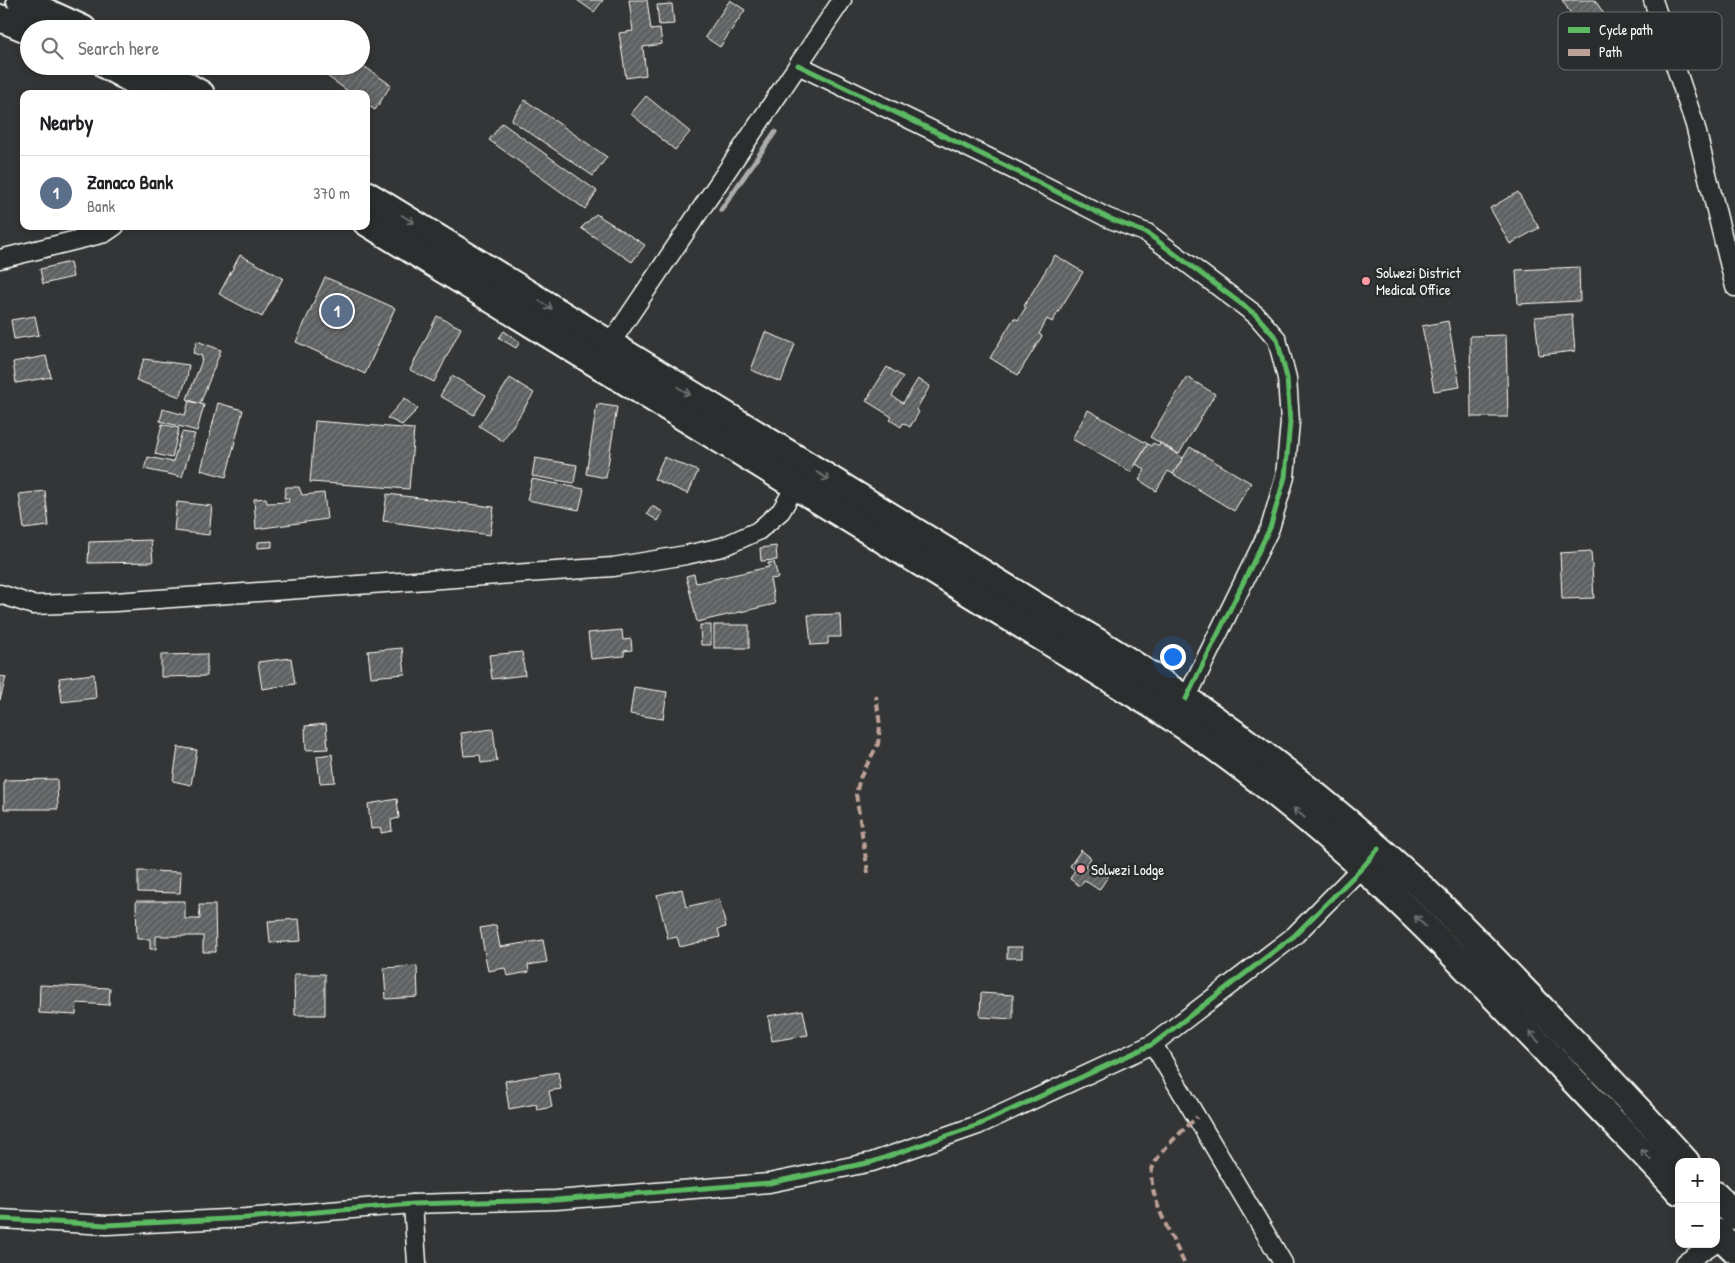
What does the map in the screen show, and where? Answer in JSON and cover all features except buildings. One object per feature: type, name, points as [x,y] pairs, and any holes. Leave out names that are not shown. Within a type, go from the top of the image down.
[{"type":"highway","points":[[20,0],[63,20]]},
{"type":"highway","points":[[0,18],[20,26]]},
{"type":"highway","points":[[123,75],[151,90]]},
{"type":"highway","points":[[168,75],[195,90]]},
{"type":"highway","points":[[370,196],[1038,608],[1092,637],[1186,699],[1265,756],[1370,858],[1480,980],[1675,1187]]},
{"type":"highway","points":[[370,224],[1186,726],[1370,858],[1418,884],[1491,955],[1615,1083],[1682,1158]]},
{"type":"highway","points":[[1720,1199],[1735,1216]]},
{"type":"street","points":[[610,344],[842,0]]},
{"type":"street","points":[[1653,0],[1657,12]]},
{"type":"street","points":[[798,66],[1108,218],[1147,233],[1256,315],[1276,339],[1287,378],[1290,422],[1285,476],[1270,528],[1186,699]]},
{"type":"street","points":[[1677,70],[1695,125],[1735,287]]},
{"type":"street","points":[[0,259],[105,233],[109,230]]},
{"type":"street","points":[[0,594],[33,604],[115,602],[613,567],[722,547],[758,532],[781,511],[795,487]]},
{"type":"street","points":[[0,1219],[107,1225],[246,1218],[413,1204],[556,1200],[768,1183],[872,1162],[978,1125],[1153,1044],[1294,936],[1370,858]]},
{"type":"street","points":[[1153,1044],[1283,1263]]},
{"type":"street","points":[[413,1204],[417,1263]]},
{"type":"street","points":[[1685,1263],[1721,1241]]},
{"type":"waterway","points":[[721,210],[775,132]]},
{"type":"marked path","points":[[868,873],[856,794],[860,778],[878,744],[880,726],[876,696]]},
{"type":"marked path","points":[[1184,1263],[1157,1204],[1153,1191],[1152,1170],[1159,1156],[1197,1117]]},
{"type":"cycle path","points":[[798,65],[1108,218],[1147,233],[1256,315],[1277,339],[1287,378],[1290,422],[1285,477],[1270,528],[1186,699]]},
{"type":"cycle path","points":[[0,1219],[107,1225],[246,1218],[413,1204],[556,1200],[769,1183],[872,1162],[978,1125],[1153,1044],[1294,936],[1363,867],[1378,849]]},
{"type":"place","name":"Solwezi District Medical Office","points":[[1366,281]]},
{"type":"place","name":"Zanaco Bank","points":[[337,311]]},
{"type":"place","name":"Solwezi Lodge","points":[[1081,869]]}]
